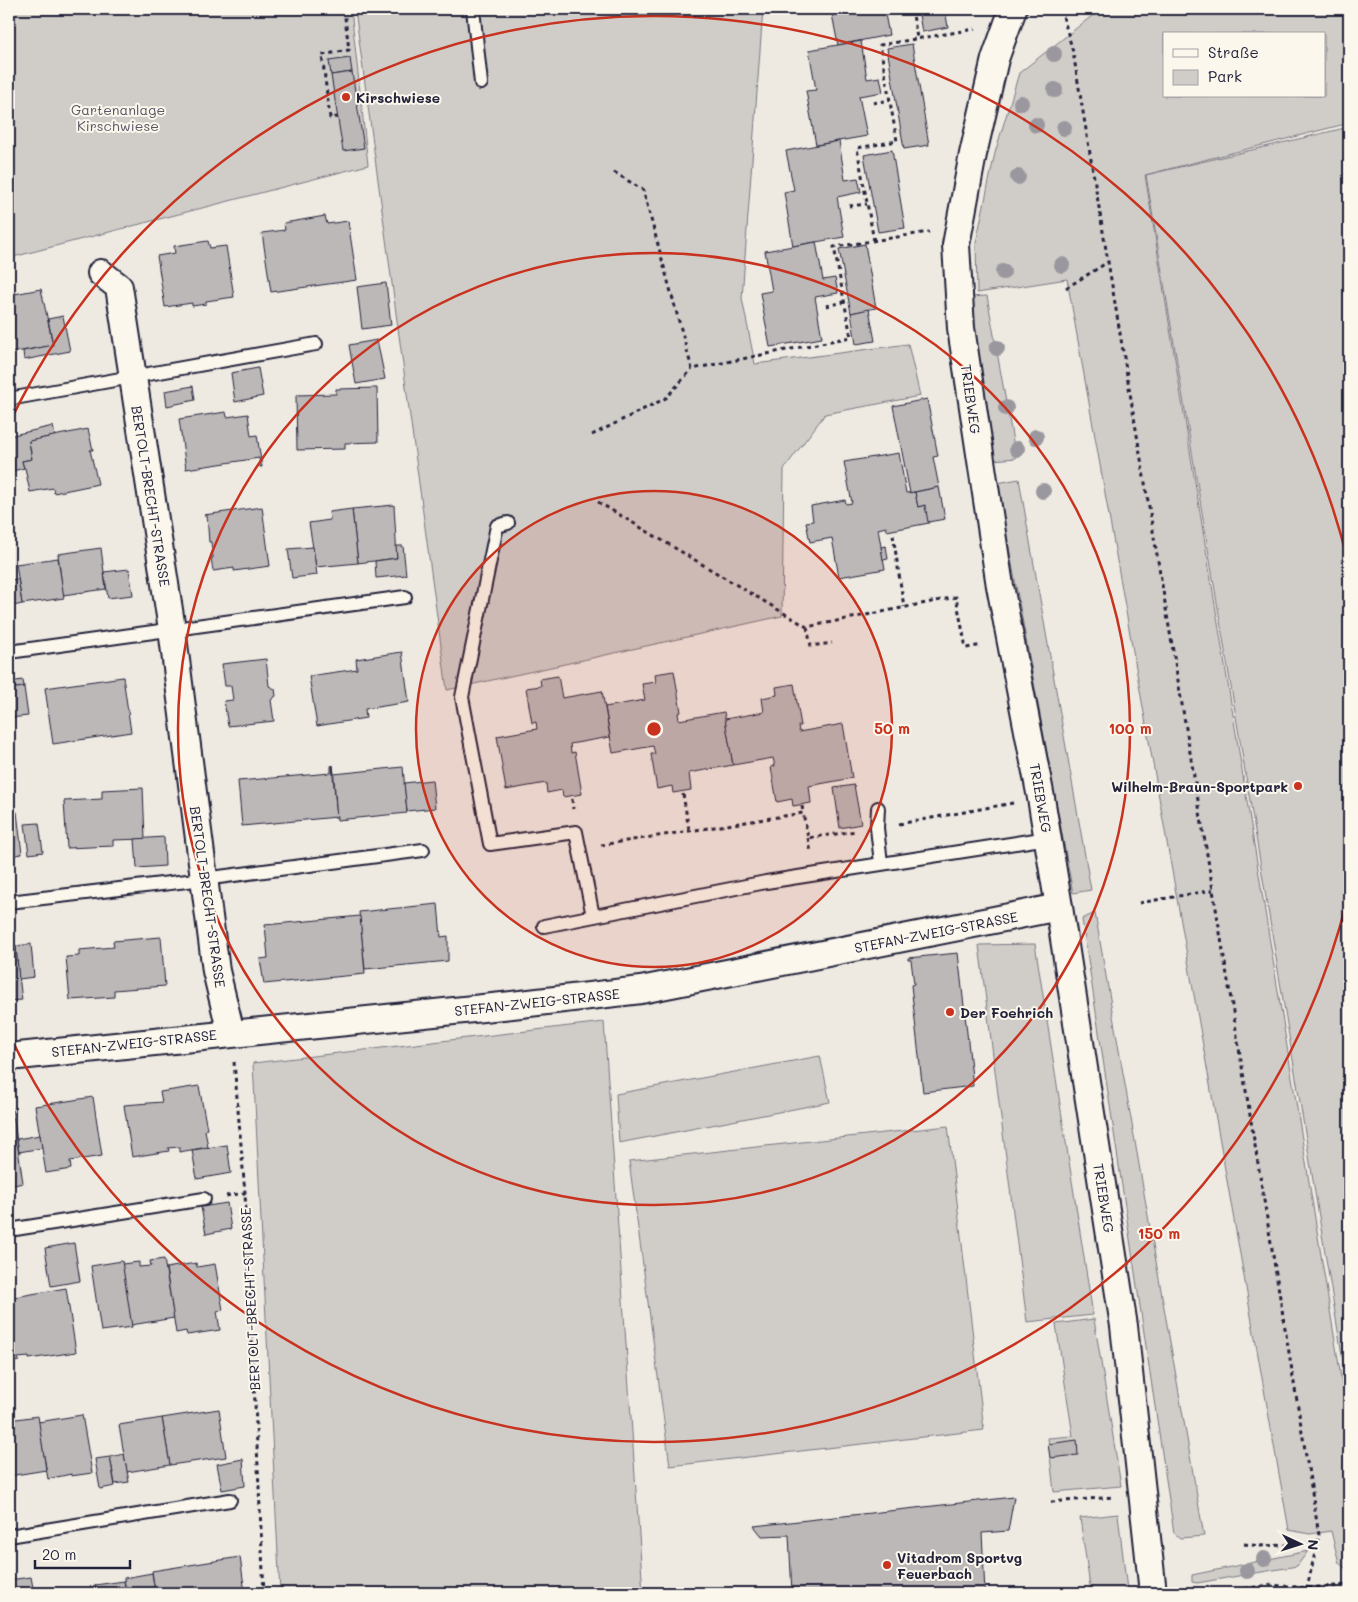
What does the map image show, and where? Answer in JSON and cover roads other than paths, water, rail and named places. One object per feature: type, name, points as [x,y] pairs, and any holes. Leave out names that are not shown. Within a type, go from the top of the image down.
[{"type":"street","name":"TRIEBWEG","points":[[1014,9],[995,59],[973,154],[956,245],[961,328],[1000,586],[1060,907],[1124,1326],[1153,1593]]},
{"type":"street","name":"BERTOLT-BRECHT-STRASSE","points":[[101,273],[119,287],[172,629],[216,971],[231,1033]]},
{"type":"street","name":"STEFAN-ZWEIG-STRASSE","points":[[9,1057],[641,990],[1060,907]]},
{"type":"lane","points":[[473,9],[481,83]]},
{"type":"lane","points":[[9,399],[316,344]]},
{"type":"lane","points":[[508,523],[498,526],[462,697],[490,844],[576,832],[593,916]]},
{"type":"lane","points":[[9,652],[406,597]]},
{"type":"lane","points":[[878,808],[877,828],[881,863]]},
{"type":"lane","points":[[544,926],[766,882],[1048,838]]},
{"type":"lane","points":[[9,902],[423,850]]},
{"type":"lane","points":[[9,1230],[204,1199]]},
{"type":"lane","points":[[9,1536],[230,1500]]},
{"type":"place","name":"Kirschwiese","points":[[346,97]]},
{"type":"place","name":"Wilhelm-Braun-Sportpark","points":[[1298,786]]},
{"type":"place","name":"Der Foehrich","points":[[950,1012]]},
{"type":"place","name":"Vitadrom Sportvg Feuerbach","points":[[887,1565]]},
{"type":"park label","name":"Gartenanlage Kirschwiese","points":[[118,118]]}]
